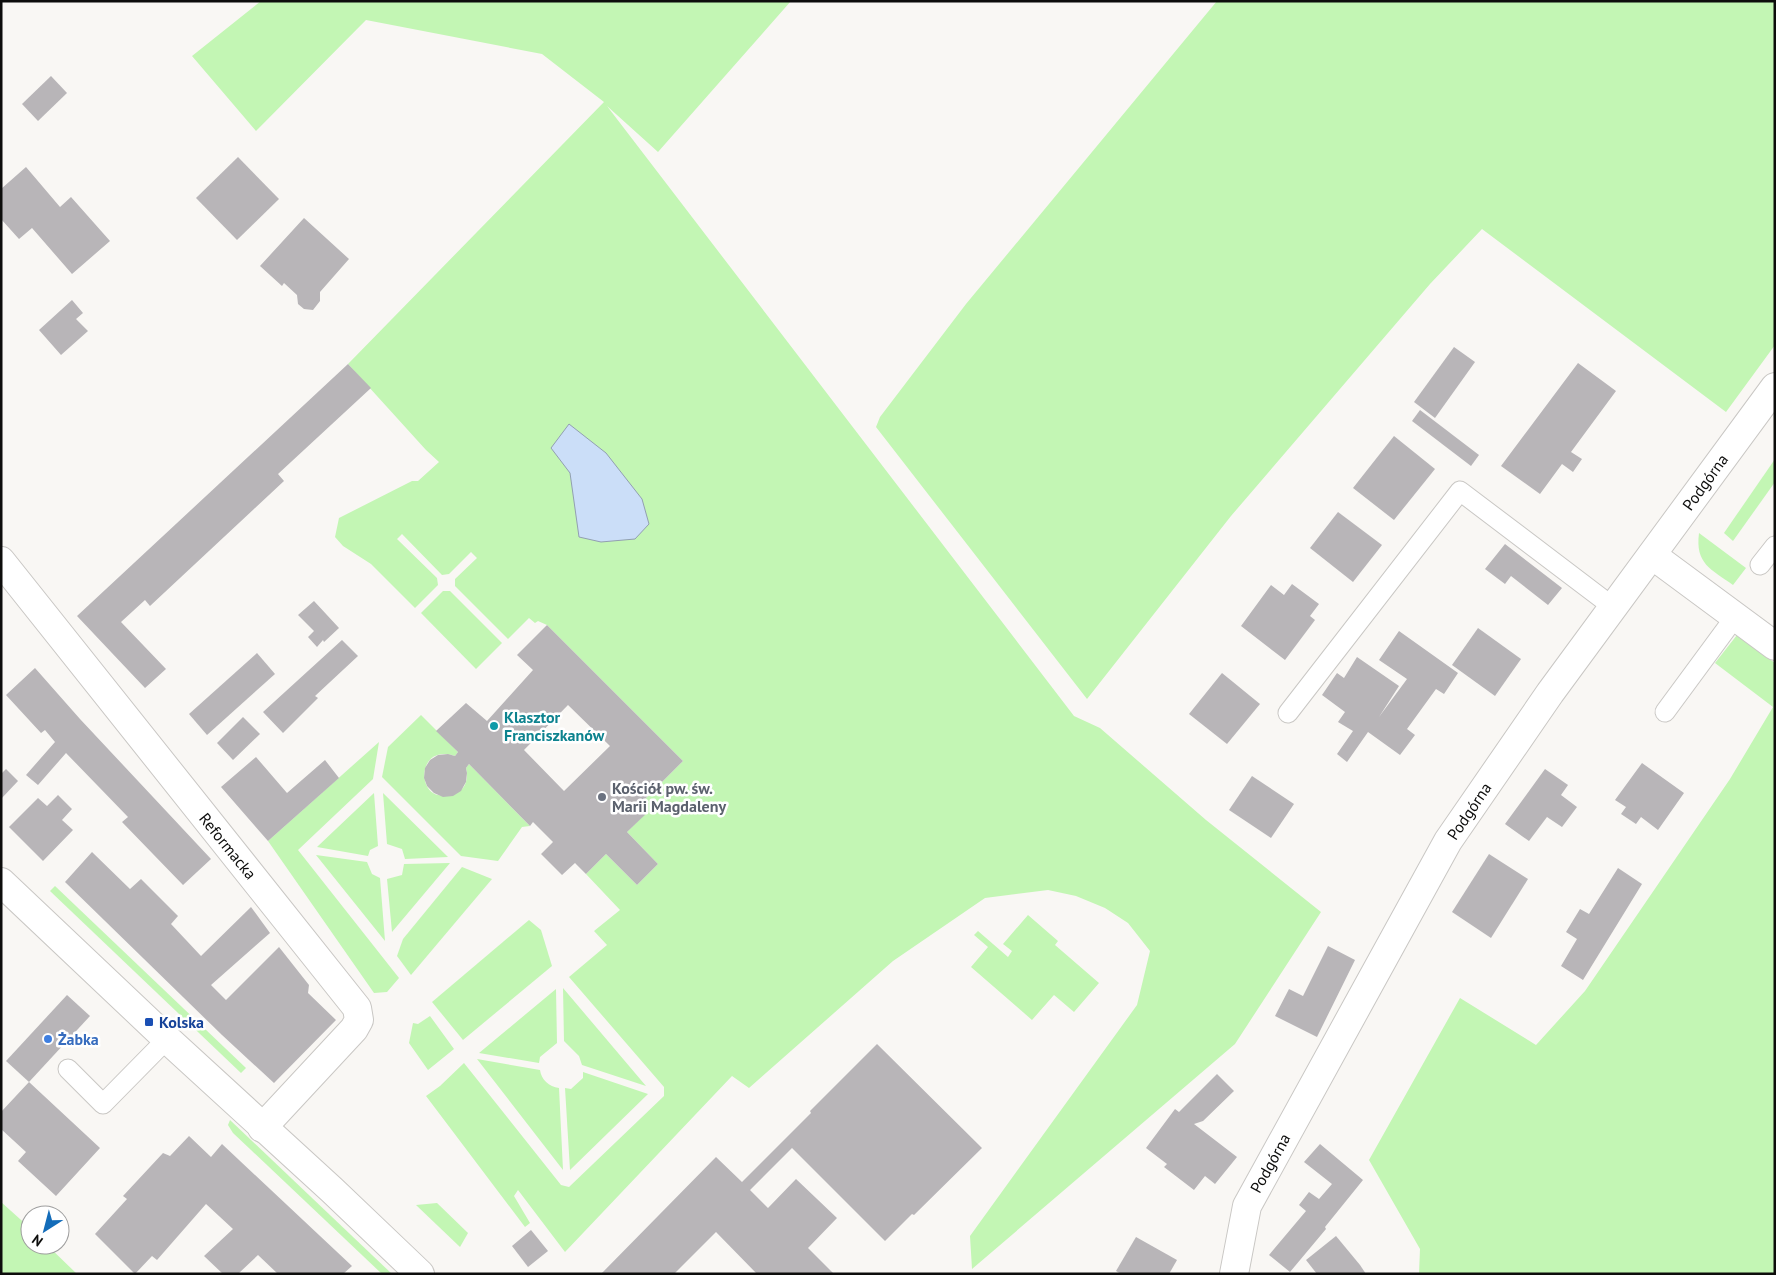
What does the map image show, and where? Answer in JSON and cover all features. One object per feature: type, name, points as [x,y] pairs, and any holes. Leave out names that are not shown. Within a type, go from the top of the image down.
[{"type":"street","name":"Podgórna","points":[[1234,1274],[1247,1206],[1448,841],[1550,693],[1775,387]]},
{"type":"street","points":[[1652,555],[1775,646]]},
{"type":"street","name":"Reformacka","points":[[1,561],[351,1000],[358,1012],[358,1022],[352,1032],[262,1128]]},
{"type":"street","points":[[1,882],[420,1274]]},
{"type":"lane","points":[[1288,713],[1460,491],[1613,607]]},
{"type":"lane","points":[[1760,566],[1775,546]]},
{"type":"lane","points":[[1665,712],[1735,617]]},
{"type":"lane","points":[[68,1069],[103,1104],[167,1039]]},
{"type":"green space","points":[[261,1],[791,1],[658,152],[607,106],[1074,716],[1100,728],[1206,820],[1321,912],[1235,1044],[972,1269],[970,1236],[1137,1005],[1150,951],[1128,923],[1105,908],[1076,896],[1048,890],[985,898],[893,961],[749,1088],[732,1076],[565,1252],[518,1190],[514,1196],[530,1223],[525,1227],[426,1096],[440,1086],[464,1063],[561,1185],[569,1187],[664,1096],[664,1087],[569,977],[607,945],[594,931],[620,910],[586,874],[606,854],[637,885],[658,864],[627,832],[647,812],[640,804],[683,761],[547,625],[538,621],[535,623],[529,618],[508,639],[455,586],[455,579],[477,558],[471,552],[449,574],[442,575],[402,534],[397,539],[437,578],[438,585],[415,608],[371,564],[343,546],[335,537],[339,518],[412,481],[418,481],[439,462],[348,364],[604,102],[542,54],[366,20],[256,131],[192,56]]},
{"type":"green space","points":[[1217,1],[1775,1],[1775,345],[1726,412],[1482,229],[1430,284],[1231,516],[1087,699],[876,427],[880,417],[966,304]]},
{"type":"green space","points":[[1775,459],[1775,482],[1733,541],[1724,533]]},
{"type":"green space","points":[[1699,533],[1746,568],[1733,585],[1706,565],[1702,559],[1698,543]]},
{"type":"green space","points":[[443,591],[450,591],[502,643],[476,669],[421,613]]},
{"type":"green space","points":[[1737,635],[1775,663],[1775,1274],[1419,1274],[1420,1249],[1369,1160],[1460,998],[1536,1045],[1585,991],[1730,779],[1773,707],[1715,663]]},
{"type":"green space","points":[[421,715],[458,752],[455,756],[442,754],[432,758],[426,765],[424,774],[426,784],[431,791],[439,795],[460,791],[466,783],[466,768],[469,764],[530,826],[522,827],[498,861],[461,856],[382,777],[388,747]]},
{"type":"green space","points":[[379,742],[373,779],[298,850],[399,978],[387,992],[374,993],[268,841]]},
{"type":"green space","points":[[374,793],[378,846],[370,850],[368,856],[317,847]]},
{"type":"green space","points":[[383,793],[448,857],[405,859],[402,849],[387,844]]},
{"type":"green space","points":[[316,855],[367,862],[372,874],[380,878],[385,941]]},
{"type":"green space","points":[[450,863],[392,932],[387,879],[402,875],[404,864]]},
{"type":"green space","points":[[462,867],[492,879],[411,975],[397,956],[403,939]]},
{"type":"green space","points":[[55,886],[246,1068],[241,1073],[50,891]]},
{"type":"green space","points":[[1028,915],[1058,941],[1055,945],[1099,983],[1074,1012],[1054,995],[1032,1020],[971,967],[988,947],[974,935],[978,931],[1008,957],[1012,951],[1003,944]]},
{"type":"green space","points":[[529,920],[541,930],[552,966],[463,1040],[432,1002]]},
{"type":"green space","points":[[563,988],[646,1086],[582,1065],[579,1056],[564,1041]]},
{"type":"green space","points":[[556,989],[557,1043],[540,1057],[539,1063],[479,1053]]},
{"type":"green space","points":[[430,1016],[454,1049],[428,1070],[409,1043],[413,1023],[418,1024]]},
{"type":"green space","points":[[477,1059],[540,1070],[546,1082],[559,1088],[563,1170]]},
{"type":"green space","points":[[583,1072],[648,1094],[570,1170],[565,1088],[571,1089],[583,1078]]},
{"type":"green space","points":[[230,1120],[392,1274],[382,1274],[233,1133],[228,1125]]},
{"type":"green space","points":[[1,1202],[20,1219],[20,1255],[57,1255],[77,1274],[1,1274]]},
{"type":"green space","points":[[437,1203],[468,1233],[460,1247],[416,1205]]},
{"type":"water","points":[[569,424],[606,453],[642,499],[649,524],[635,539],[601,542],[579,537],[570,473],[551,448]]},
{"type":"building","points":[[51,76],[67,93],[38,121],[22,104]]},
{"type":"building","points":[[238,157],[279,199],[237,240],[196,198]]},
{"type":"building","points":[[26,167],[60,207],[71,197],[110,241],[72,274],[32,228],[19,239],[1,219],[1,189]]},
{"type":"building","points":[[304,218],[349,259],[320,292],[320,301],[313,310],[304,309],[298,304],[297,295],[284,283],[282,286],[260,266]]},
{"type":"building","points":[[72,300],[83,313],[76,319],[88,331],[61,355],[39,330]]},
{"type":"building","points":[[1454,347],[1475,362],[1435,418],[1414,402]]},
{"type":"building","points":[[1578,363],[1616,391],[1571,452],[1582,459],[1573,472],[1562,464],[1540,494],[1501,466]]},
{"type":"building","points":[[348,364],[371,388],[278,474],[284,481],[150,606],[145,600],[121,622],[166,669],[145,688],[77,616]]},
{"type":"building","points":[[1420,410],[1479,455],[1471,466],[1412,421]]},
{"type":"building","points":[[1394,436],[1435,469],[1394,520],[1353,488]]},
{"type":"building","points":[[1338,512],[1382,545],[1353,582],[1310,548]]},
{"type":"building","points":[[1505,544],[1562,588],[1548,605],[1511,576],[1505,584],[1485,569]]},
{"type":"building","points":[[1292,584],[1319,604],[1310,616],[1315,620],[1285,660],[1241,626],[1271,585],[1284,595]]},
{"type":"building","points":[[314,601],[339,628],[317,647],[308,637],[314,631],[298,615]]},
{"type":"building","points":[[547,625],[683,761],[640,804],[648,812],[627,832],[658,864],[637,885],[606,854],[586,874],[575,863],[562,875],[541,854],[553,842],[533,822],[530,826],[469,764],[466,768],[466,782],[461,791],[453,796],[443,797],[434,793],[427,786],[424,778],[425,768],[430,760],[438,755],[448,754],[455,756],[458,752],[436,731],[466,703],[487,721],[533,670],[517,655]],"holes":[[[568,705],[610,746],[564,791],[524,750]]]},
{"type":"building","points":[[1478,628],[1521,659],[1495,696],[1452,665]]},
{"type":"building","points":[[1399,631],[1458,673],[1444,694],[1436,689],[1407,729],[1415,735],[1400,755],[1368,732],[1347,762],[1337,754],[1353,731],[1338,722],[1345,712],[1322,695],[1337,673],[1344,678],[1357,657],[1399,686],[1379,717],[1407,679],[1379,660]]},
{"type":"building","points":[[342,640],[358,656],[315,696],[318,698],[283,733],[263,712]]},
{"type":"building","points":[[257,653],[275,674],[207,735],[189,714]]},
{"type":"building","points":[[35,668],[211,859],[183,885],[122,822],[128,817],[66,753],[38,785],[26,775],[55,742],[45,730],[41,733],[6,695]]},
{"type":"building","points":[[1222,673],[1260,704],[1227,744],[1189,714]]},
{"type":"building","points":[[243,717],[260,734],[233,760],[217,743]]},
{"type":"building","points":[[256,757],[287,793],[325,760],[339,778],[268,841],[221,787]]},
{"type":"building","points":[[1642,763],[1684,793],[1658,830],[1641,817],[1636,824],[1621,814],[1626,807],[1615,800]]},
{"type":"building","points":[[6,769],[18,781],[1,799],[1,774]]},
{"type":"building","points":[[1545,769],[1568,785],[1561,795],[1577,807],[1562,827],[1547,817],[1529,841],[1505,824]]},
{"type":"building","points":[[1252,776],[1294,804],[1271,838],[1229,810]]},
{"type":"building","points":[[58,795],[72,809],[62,820],[73,830],[43,861],[9,827],[38,798],[47,806]]},
{"type":"building","points":[[92,852],[130,889],[141,879],[178,916],[171,924],[201,956],[251,907],[270,933],[211,985],[226,1000],[279,947],[309,985],[308,993],[336,1020],[274,1083],[65,882]]},
{"type":"building","points":[[1489,854],[1528,879],[1491,938],[1452,912]]},
{"type":"building","points":[[1618,868],[1642,884],[1583,980],[1561,966],[1577,939],[1566,932],[1580,909],[1589,914]]},
{"type":"building","points":[[1328,946],[1355,960],[1317,1037],[1275,1016],[1289,989],[1303,996]]},
{"type":"building","name":"Żabka","points":[[67,995],[90,1016],[29,1082],[6,1061]]},
{"type":"building","points":[[877,1044],[982,1148],[885,1241],[792,1148],[750,1190],[768,1208],[796,1179],[837,1218],[808,1248],[834,1274],[757,1274],[716,1232],[674,1274],[601,1274],[716,1157],[742,1182]]},
{"type":"building","points":[[1217,1074],[1234,1091],[1203,1121],[1194,1124],[1237,1157],[1215,1184],[1205,1176],[1194,1190],[1164,1167],[1167,1164],[1146,1148],[1175,1109],[1179,1112]]},
{"type":"building","points":[[29,1082],[100,1148],[56,1196],[18,1161],[26,1152],[1,1129],[1,1112]]},
{"type":"building","points":[[189,1136],[211,1157],[222,1144],[352,1266],[343,1274],[278,1274],[258,1255],[238,1274],[223,1274],[204,1256],[233,1229],[206,1204],[157,1260],[152,1256],[135,1274],[95,1234],[127,1199],[123,1196],[163,1153],[170,1156]]},
{"type":"building","points":[[1320,1144],[1363,1180],[1290,1272],[1269,1255],[1306,1211],[1299,1205],[1309,1192],[1319,1199],[1332,1184],[1304,1162]]},
{"type":"building","points":[[531,1230],[548,1251],[528,1267],[512,1246]]},
{"type":"building","points":[[1336,1236],[1366,1274],[1317,1274],[1306,1260]]},
{"type":"building","points":[[1136,1237],[1177,1260],[1169,1274],[1121,1274],[1116,1271]]},
{"type":"place","name":"Klasztor Franciszkanów","points":[[494,726]]},
{"type":"place","name":"Kościół pw. św. Marii Magdaleny","points":[[602,797]]},
{"type":"place","name":"Kolska","points":[[149,1022]]},
{"type":"place","name":"Żabka","points":[[48,1039]]}]
